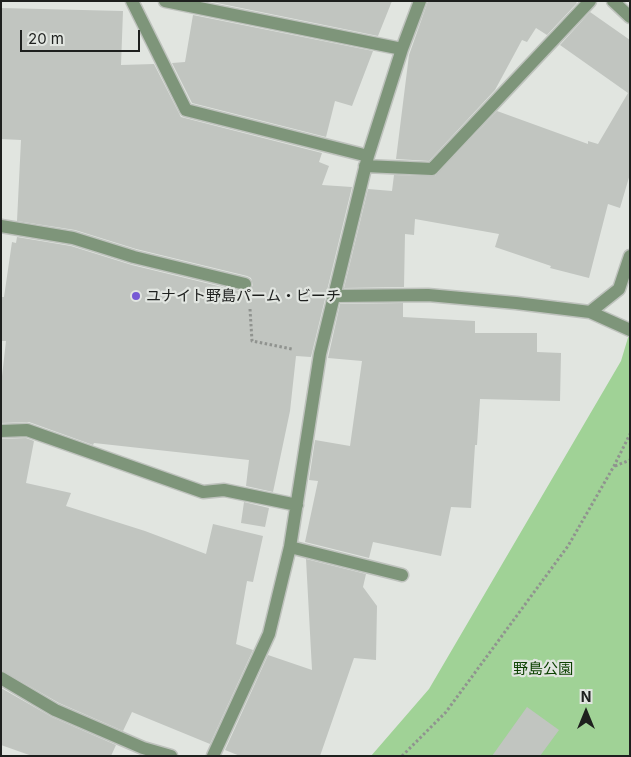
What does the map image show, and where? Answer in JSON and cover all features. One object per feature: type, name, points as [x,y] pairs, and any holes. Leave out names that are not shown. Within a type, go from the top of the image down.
[{"type":"lane","points":[[132,1],[186,110],[366,161],[432,169],[590,1]]},
{"type":"lane","points":[[165,1],[402,49]]},
{"type":"lane","points":[[213,756],[269,634],[290,547],[320,354],[366,161],[402,49],[420,1]]},
{"type":"lane","points":[[615,3],[630,4]]},
{"type":"lane","points":[[615,3],[630,17]]},
{"type":"lane","points":[[1,226],[73,238],[134,257],[245,284]]},
{"type":"lane","points":[[590,312],[619,289],[630,256]]},
{"type":"lane","points":[[334,296],[428,295],[516,303],[590,312],[630,330]]},
{"type":"lane","points":[[1,431],[27,430],[203,492],[224,490],[297,505]]},
{"type":"lane","points":[[290,547],[402,575]]},
{"type":"lane","points":[[1,678],[55,710],[143,748],[171,756]]},
{"type":"path","points":[[245,284],[249,284],[252,341],[320,354]]},
{"type":"path","points":[[402,756],[446,712],[562,554],[614,466],[630,434]]},
{"type":"path","points":[[614,466],[630,460]]},
{"type":"green space","name":"野島公園","points":[[630,331],[630,756],[371,756],[429,689],[621,361]]},
{"type":"building","points":[[207,1],[392,1],[378,36]]},
{"type":"building","points":[[428,1],[575,1],[577,3],[547,35],[536,28],[527,42],[522,40],[495,90],[429,161],[396,159],[409,55]]},
{"type":"building","points":[[1,8],[123,11],[121,65],[154,64],[181,117],[322,153],[319,162],[329,166],[322,185],[352,187],[311,357],[296,356],[290,411],[273,492],[246,486],[249,460],[94,443],[93,445],[29,422],[1,423],[1,385],[6,341],[1,341],[1,297],[4,297],[12,242],[16,243],[17,237],[71,246],[132,265],[243,292],[250,290],[253,285],[251,278],[247,276],[136,249],[75,230],[17,221],[21,140],[1,139]]},
{"type":"building","points":[[590,12],[630,40],[630,174],[620,208],[608,204],[589,278],[550,268],[551,266],[495,247],[499,234],[415,219],[414,235],[405,234],[404,287],[344,288],[368,189],[392,191],[394,175],[435,176],[497,111],[588,144],[588,141],[598,144],[628,93],[560,45]]},
{"type":"building","points":[[193,15],[373,51],[352,106],[335,101],[326,137],[192,103],[172,63],[185,62]]},
{"type":"building","points":[[403,303],[403,317],[475,321],[475,333],[537,333],[537,352],[561,353],[560,401],[480,399],[471,508],[451,507],[441,556],[373,542],[369,558],[305,542],[318,481],[309,480],[315,440],[350,446],[362,361],[328,358],[340,304]]},
{"type":"building","points":[[26,438],[34,441],[26,483],[71,493],[66,506],[145,531],[206,554],[213,524],[263,536],[253,582],[247,581],[236,644],[253,650],[210,744],[132,712],[123,731],[59,703],[1,670],[1,439]]},
{"type":"building","points":[[244,502],[269,508],[265,527],[241,523]]},
{"type":"building","points":[[306,559],[366,574],[363,587],[377,606],[376,660],[354,658],[320,756],[240,756],[225,750],[268,655],[312,670]]},
{"type":"building","points":[[1,688],[52,717],[116,745],[111,756],[32,756],[1,745]]},
{"type":"building","points":[[527,707],[559,730],[540,756],[492,756]]},
{"type":"place","name":"ユナイト野島パーム・ビーチ","points":[[136,296]]}]
